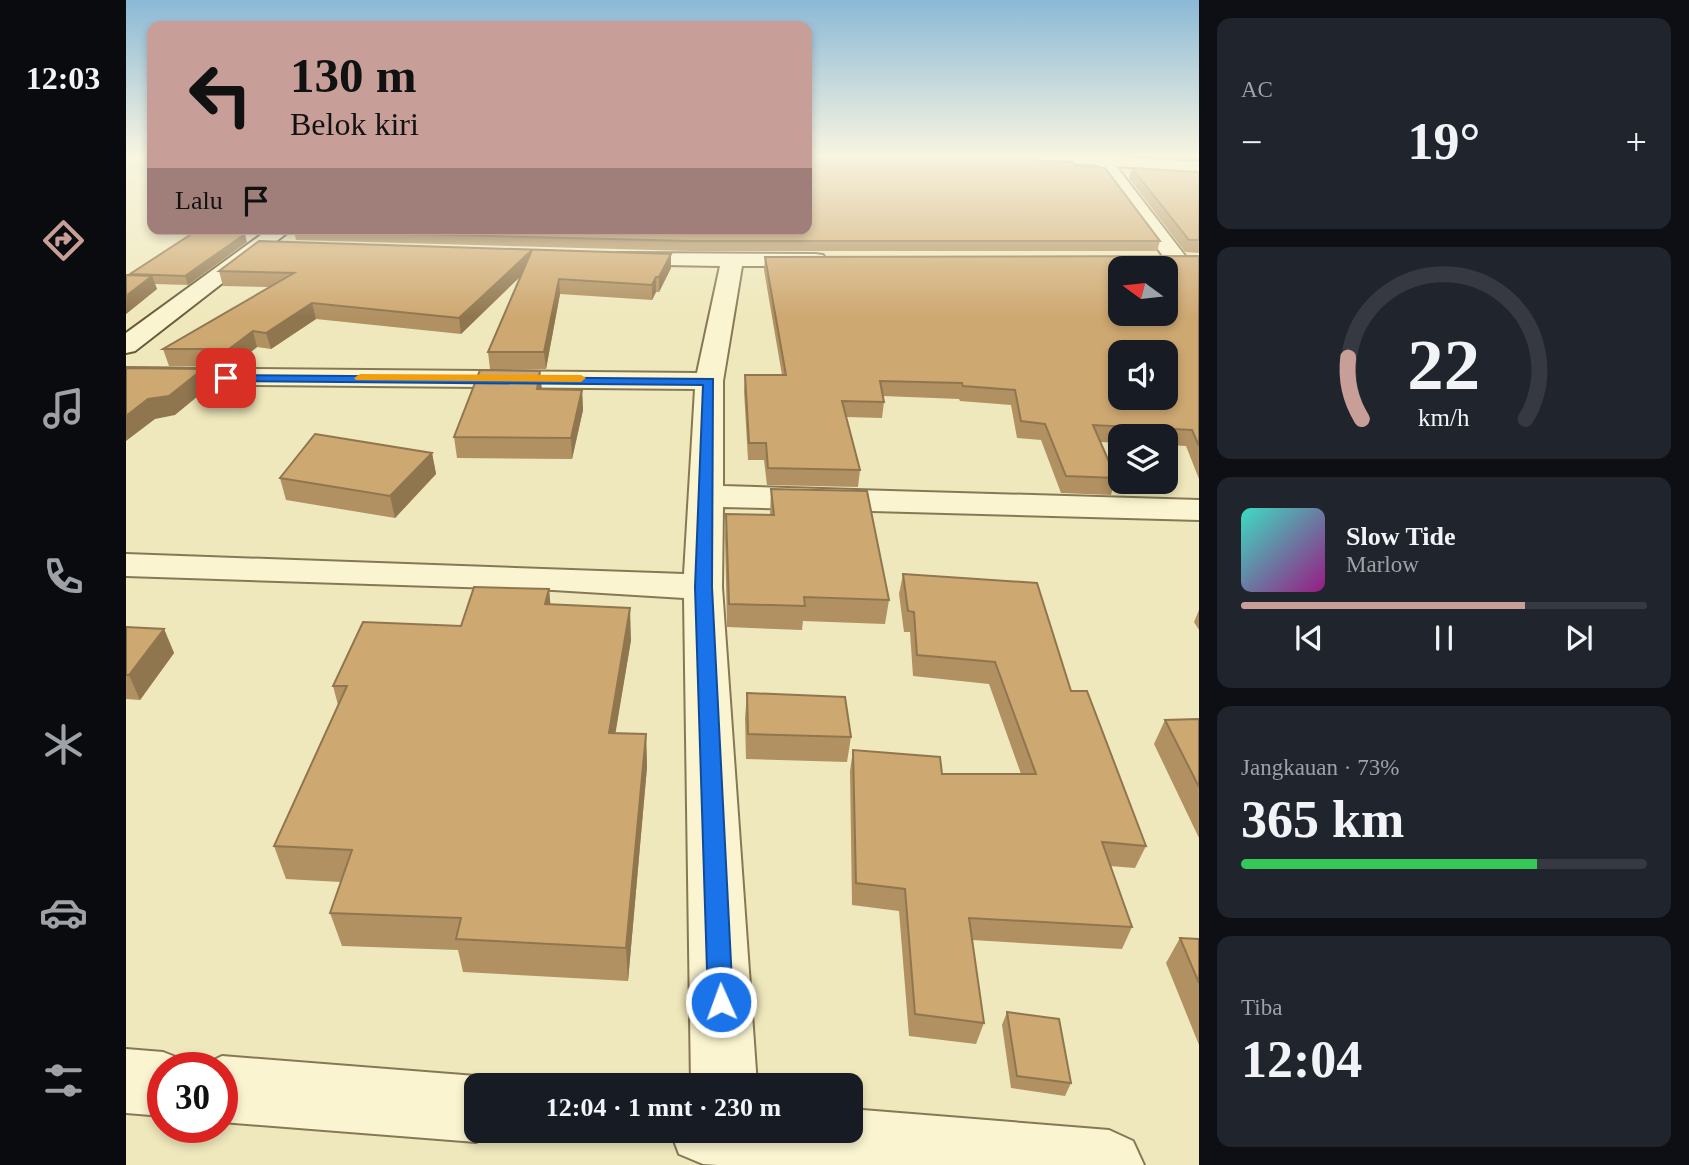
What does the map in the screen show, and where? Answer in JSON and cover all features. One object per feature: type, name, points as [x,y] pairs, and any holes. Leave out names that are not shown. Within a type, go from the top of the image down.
[{"type":"street","points":[[1144,208],[1188,261]]},
{"type":"street","points":[[689,260],[696,237]]},
{"type":"street","points":[[126,345],[257,248],[283,239]]},
{"type":"street","points":[[596,258],[841,261]]},
{"type":"street","points":[[719,1073],[704,587],[709,381],[732,260]]},
{"type":"street","points":[[126,376],[709,381]]},
{"type":"street","points":[[706,496],[1199,510]]},
{"type":"street","points":[[126,565],[539,578],[704,587]]},
{"type":"street","points":[[126,1082],[147,1083]]},
{"type":"street","points":[[238,1089],[464,1108]]},
{"type":"street","points":[[863,1137],[1109,1165]]},
{"type":"building","points":[[812,208],[1135,208],[1160,241],[689,241],[452,235],[812,235]]},
{"type":"building","points":[[1164,208],[1199,208],[1199,240],[1189,240]]},
{"type":"building","points":[[190,235],[244,235],[185,276],[130,274]]},
{"type":"building","points":[[259,241],[671,254],[652,285],[559,279],[544,352],[488,352],[532,250],[459,318],[312,303],[266,333],[253,331],[229,349],[163,349],[294,273],[219,271]]},
{"type":"building","points":[[1108,256],[1108,326],[1178,326],[1178,256],[1199,256],[1199,446],[1192,430],[1178,429],[1178,424],[1093,425],[1108,460],[1108,478],[1066,476],[1045,424],[1021,421],[1015,390],[963,386],[962,383],[880,381],[884,402],[842,401],[860,470],[768,468],[766,443],[749,443],[745,375],[786,375],[765,257]]},
{"type":"building","points":[[126,275],[152,276],[126,296]]},
{"type":"building","points":[[128,368],[203,369],[169,396],[148,399],[126,416]]},
{"type":"building","points":[[480,370],[540,371],[537,389],[582,390],[571,438],[454,437]]},
{"type":"building","points":[[315,434],[432,453],[390,496],[280,478]]},
{"type":"building","points":[[771,489],[867,491],[889,600],[804,597],[805,606],[729,604],[726,514],[774,515]]},
{"type":"building","points":[[903,574],[1037,583],[1071,691],[1087,691],[1146,846],[1102,842],[1132,927],[969,918],[984,1023],[915,1014],[905,889],[856,883],[853,750],[940,757],[942,774],[1036,774],[995,662],[917,655],[914,612],[908,611]]},
{"type":"building","points":[[474,587],[549,589],[545,604],[630,608],[609,733],[646,734],[626,948],[456,939],[461,918],[330,913],[352,850],[274,846],[347,686],[333,686],[363,622],[461,626]]},
{"type":"building","points":[[126,627],[164,629],[129,675],[126,675]]},
{"type":"building","points":[[747,693],[845,697],[851,737],[748,734]]},
{"type":"building","points":[[1199,719],[1199,787],[1165,720]]},
{"type":"building","points":[[1180,938],[1199,939],[1199,983]]},
{"type":"building","points":[[1007,1012],[1059,1019],[1071,1083],[1017,1076]]},
{"type":"slow traffic","points":[[360,378],[581,378]]},
{"type":"route","points":[[226,378],[709,381],[704,587],[721,1002]]}]
